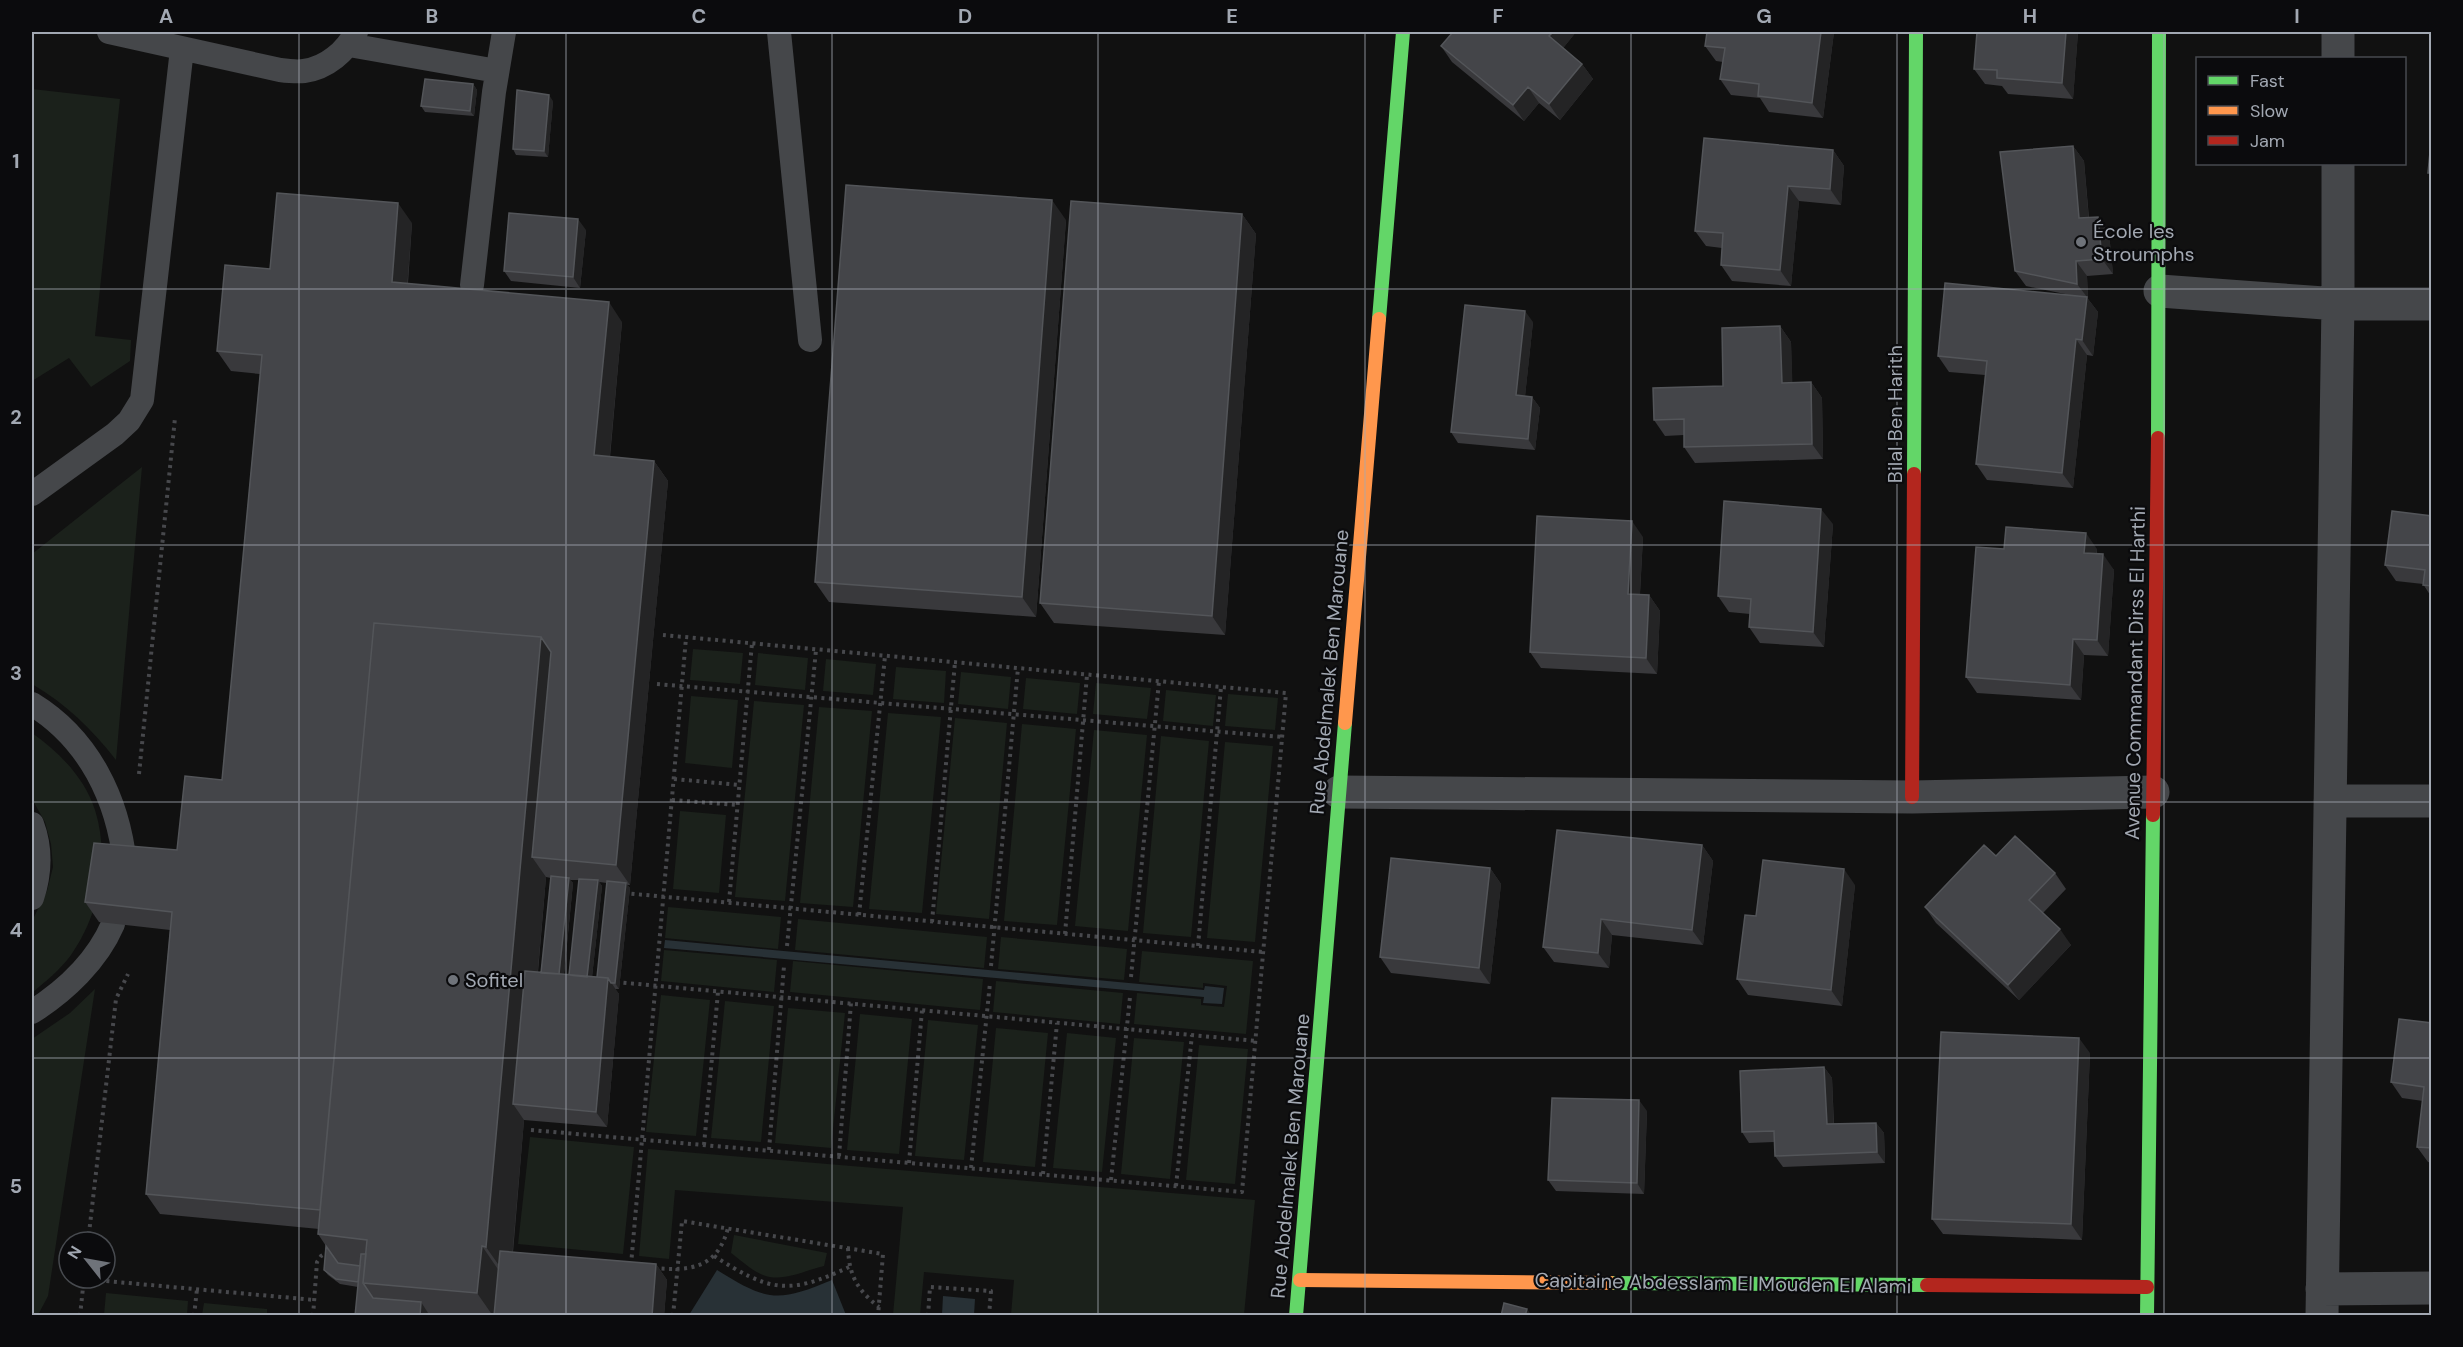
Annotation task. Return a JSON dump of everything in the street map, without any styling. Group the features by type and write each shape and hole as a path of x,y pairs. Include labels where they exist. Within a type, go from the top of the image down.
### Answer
{"street":[{"name":"Rue Abdelmalek Ben Marouane","path":"1296,1316 1403,32"},
{"name":"Bilal Ben Harith","path":"1912,797 1916,32"},
{"name":"Avenue Commandant Dirss El Harthi","path":"2147,1316 2160,291 2159,32"},
{"path":"2338,32 2338,57"},
{"path":"2338,165 2338,304 2322,1302 2432,1287"},
{"path":"2160,291 2338,304 2432,304"},
{"path":"1338,792 1912,797 2153,792"},
{"path":"2330,801 2432,801"},
{"name":"Capitaine Abdesslam El Mouden El Alami","path":"1300,1280 2147,1287"}],"lane":[{"path":"109,32 280,70 305,71 330,61 352,38 497,71"},
{"path":"472,285 497,71 504,32"},
{"path":"779,32 810,340"},
{"path":"32,494 116,434 129,421 142,400 182,49"},
{"path":"32,704 68,732 88,756 105,784 117,814 125,864"},
{"path":"32,824 39,856 38,877 32,898"},
{"path":"32,1012 63,988 94,957 107,939 113,924"}],"path":[{"path":"139,780 175,415"},
{"path":"531,1130 1242,1192 1286,693 663,635"},
{"path":"631,1266 686,638"},
{"path":"729,903 752,643"},
{"path":"787,946 816,650"},
{"path":"859,915 885,656"},
{"path":"932,922 955,662"},
{"path":"990,966 1018,669"},
{"path":"1065,934 1088,675"},
{"path":"1131,977 1159,681"},
{"path":"657,684 1282,737"},
{"path":"1198,946 1221,687"},
{"path":"674,779 740,785"},
{"path":"672,800 738,805"},
{"path":"614,892 1263,952"},
{"path":"89,1230 117,999 131,966"},
{"path":"769,1150 784,966"},
{"path":"607,981 1256,1041"},
{"path":"971,1168 990,983"},
{"path":"704,1145 718,992"},
{"path":"1112,1180 1130,997"},
{"path":"839,1156 851,1003"},
{"path":"909,1163 922,1010"},
{"path":"1043,1174 1057,1023"},
{"path":"1176,1186 1192,1035"},
{"path":"673,1316 682,1221 883,1254 878,1316"},
{"path":"620,1264 678,1270 691,1269 714,1256 725,1239 728,1228"},
{"path":"848,1248 849,1267 855,1283 865,1296 879,1307"},
{"path":"314,1316 317,1262 321,1256 333,1251"},
{"path":"714,1256 753,1280 786,1287 803,1285 849,1267"},
{"path":"117,1282 315,1300"},
{"path":"928,1316 930,1287 991,1291 989,1316"},
{"path":"194,1316 197,1289"},
{"path":"80,1316 83,1290"}],"shaded area":[{"path":"32,89 120,99 95,336 131,340 130,361 91,387 69,358 32,381"},
{"path":"142,467 116,760 77,718 32,684 32,554"},
{"path":"693,649 743,653 740,684 690,680"},
{"path":"758,653 808,658 805,690 755,685"},
{"path":"826,659 876,664 873,695 823,691"},
{"path":"896,667 946,671 944,703 893,699"},
{"path":"961,672 1011,677 1008,709 958,704"},
{"path":"1026,678 1080,683 1077,714 1023,709"},
{"path":"1096,683 1151,688 1147,719 1093,714"},
{"path":"1166,690 1216,695 1213,726 1163,721"},
{"path":"1228,694 1278,698 1275,730 1225,726"},
{"path":"691,696 738,700 732,768 685,763"},
{"path":"754,701 804,705 785,901 735,897"},
{"path":"819,707 872,711 853,907 800,903"},
{"path":"888,713 941,717 922,913 869,909"},
{"path":"955,718 1007,723 989,919 936,914"},
{"path":"1022,724 1076,729 1057,925 1004,921"},
{"path":"1094,730 1147,735 1128,931 1075,926"},
{"path":"32,733 70,766 85,787 95,810 99,828 102,866 95,904 81,939 62,966 32,993 32,921 47,891 53,867 51,844 45,822 32,799"},
{"path":"1161,736 1209,741 1191,937 1143,933"},
{"path":"1225,742 1273,746 1255,942 1207,938"},
{"path":"680,811 726,815 719,893 673,889"},
{"path":"668,907 781,917 778,949 665,938"},
{"path":"798,919 987,937 984,968 795,950"},
{"path":"1001,937 1127,949 1124,980 998,969"},
{"path":"665,940 1204,990 1205,986 1224,988 1222,1004 1203,1003 1204,997 664,948"},
{"path":"664,950 777,960 774,992 661,981"},
{"path":"1142,951 1253,961 1246,1034 1134,1024 1137,993 1201,999 1201,1005 1224,1007 1227,986 1203,983 1203,988 1139,982"},
{"path":"793,961 983,979 980,1010 790,992"},
{"path":"996,981 1123,993 1120,1024 993,1012"},
{"path":"95,989 48,1296 38,1315 32,1315 32,1039 70,1013"},
{"path":"661,995 710,1000 696,1136 646,1132"},
{"path":"725,1001 774,1006 761,1142 711,1138"},
{"path":"788,1008 845,1013 831,1148 775,1143"},
{"path":"860,1014 912,1019 899,1154 847,1150"},
{"path":"928,1020 978,1025 964,1160 915,1156"},
{"path":"996,1028 1048,1033 1035,1167 983,1162"},
{"path":"1067,1033 1116,1038 1102,1172 1053,1168"},
{"path":"1134,1038 1184,1042 1170,1179 1121,1174"},
{"path":"1199,1045 1248,1049 1235,1184 1186,1180"},
{"path":"530,1137 634,1147 623,1254 518,1244"},
{"path":"648,1149 1255,1200 1244,1315 1011,1315 1014,1280 924,1272 920,1315 893,1315 903,1207 675,1190 669,1259 639,1256"},
{"path":"734,1235 827,1253 824,1266 786,1277 763,1275 731,1253"},
{"path":"717,1270 748,1288 773,1295 798,1292 832,1280 846,1315 689,1315"},
{"path":"106,1293 188,1301 187,1315 104,1315"},
{"path":"943,1296 975,1299 974,1315 942,1315"},
{"path":"204,1303 267,1309 267,1315 202,1315"}],"building":[{"path":"1453,32 1553,32 1549,36 1582,64 1549,104 1528,87 1513,105 1441,46"},
{"path":"1707,32 1821,32 1812,103 1758,96 1759,84 1720,79 1725,48 1705,46"},
{"path":"1977,32 2066,32 2062,83 1997,78 1997,70 1974,69"},
{"path":"425,79 473,84 470,111 421,106"},
{"path":"517,90 549,95 544,151 513,149"},
{"path":"2432,131 2432,173 2428,173"},
{"path":"1704,138 1833,150 1830,189 1788,186 1780,270 1721,265 1723,233 1695,231"},
{"path":"2073,146 2079,218 2098,217 2102,259 2076,261 2077,284 2015,271 2000,152"},
{"path":"846,185 1052,200 1022,597 815,582"},
{"path":"277,193 398,203 392,282 609,302 594,455 654,461 616,865 532,857 551,652 541,637 374,623 320,1210 146,1194 172,912 85,902 94,843 177,850 185,776 222,780 262,355 217,351 225,265 270,269"},
{"path":"1071,201 1242,214 1212,616 1040,603"},
{"path":"509,213 578,219 573,277 504,271"},
{"path":"1945,283 2087,297 2082,340 2076,339 2062,473 1976,464 1987,361 1938,356"},
{"path":"1465,305 1525,311 1516,395 1532,397 1528,439 1451,432"},
{"path":"1780,326 1782,383 1811,382 1812,444 1684,447 1684,419 1654,420 1653,388 1723,386 1722,328"},
{"path":"1724,501 1821,509 1813,632 1749,627 1751,599 1718,596"},
{"path":"2392,511 2432,516 2432,586 2423,585 2425,570 2385,565"},
{"path":"1537,516 1632,521 1628,594 1649,595 1646,658 1530,652"},
{"path":"2006,527 2086,533 2084,553 2103,554 2097,640 2073,639 2070,685 1966,677 1976,547 2004,549"},
{"name":"Sofitel","path":"374,623 541,637 486,1247 482,1246 477,1293 363,1283 367,1240 318,1234"},
{"path":"1557,830 1702,845 1692,930 1601,919 1598,953 1543,947"},
{"path":"2015,836 2055,873 2029,900 2060,929 2008,985 1925,907 1984,845 1996,856"},
{"path":"1391,858 1490,868 1479,968 1380,957"},
{"path":"1763,860 1844,869 1831,990 1737,979 1745,915 1756,916"},
{"path":"551,876 569,878 559,974 541,973"},
{"path":"579,879 598,880 587,977 569,975"},
{"path":"607,881 626,883 615,983 611,983 608,978 597,977"},
{"path":"525,971 608,978 596,1112 513,1104"},
{"path":"2399,1019 2432,1023 2432,1148 2417,1147 2424,1087 2391,1082"},
{"path":"1941,1032 2079,1038 2071,1224 1932,1219"},
{"path":"1824,1067 1827,1124 1876,1123 1877,1152 1775,1156 1774,1131 1742,1132 1740,1071"},
{"path":"1552,1098 1639,1100 1637,1183 1548,1180"},
{"path":"326,1246 338,1263 360,1266 358,1282 336,1279 324,1270"},
{"path":"500,1251 656,1264 652,1316 494,1316"},
{"path":"361,1254 366,1254 363,1283 373,1298 421,1302 420,1316 355,1316"},
{"path":"1504,1303 1527,1309 1525,1316 1501,1316"}],"traffic: fast":[{"path":"1379,319 1403,32"},
{"path":"1914,474 1916,32"},
{"path":"2158,438 2159,32"},
{"path":"1296,1316 1345,723"},
{"path":"2147,1316 2153,815"},
{"path":"1611,1283 1927,1285"}],"traffic: slow":[{"path":"1345,723 1379,319"},
{"path":"1300,1280 1611,1283"}],"traffic: jam":[{"path":"2153,815 2158,438"},
{"path":"1912,797 1914,474"},
{"path":"1927,1285 2147,1287"}],"place":[{"name":"École les Stroumphs","path":"2081,242"},
{"name":"Sofitel","path":"453,980"}]}
